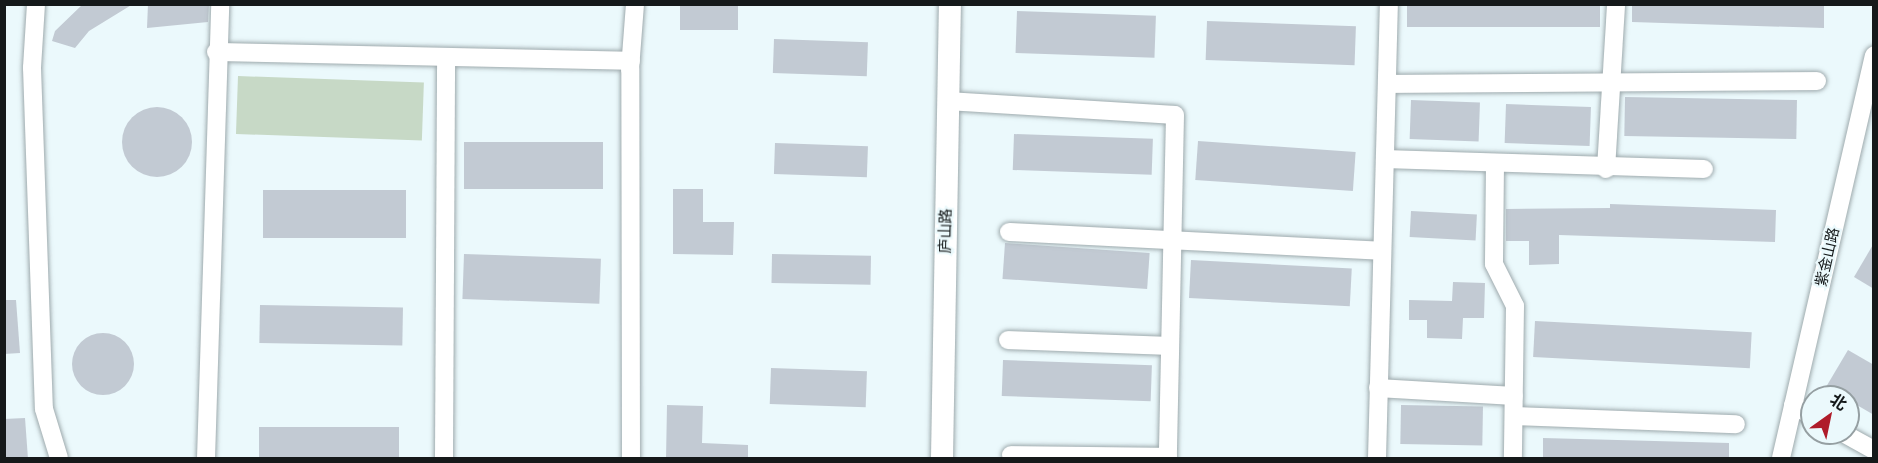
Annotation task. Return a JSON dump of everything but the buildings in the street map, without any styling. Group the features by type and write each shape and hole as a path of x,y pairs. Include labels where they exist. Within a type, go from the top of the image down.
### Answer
{"street":[{"path":"36,4 32,68 44,409 59,459"},
{"path":"206,459 216,52 220,4"},
{"path":"631,459 631,62 635,4"},
{"name":"庐山路","path":"942,459 950,4"},
{"path":"1377,459 1389,4"},
{"path":"1606,169 1616,4"},
{"path":"216,52 631,62"},
{"name":"紫金山路","path":"1781,459 1874,56"},
{"path":"444,459 446,57"},
{"path":"1387,84 1611,85 1817,81"},
{"path":"948,101 1174,116 1168,458 1011,455"},
{"path":"1385,159 1606,169 1704,169"},
{"path":"1495,164 1494,264 1515,306 1513,459"},
{"path":"1009,232 1382,251"},
{"path":"1008,340 1169,346"},
{"path":"1378,388 1514,396"},
{"path":"1793,405 1800,409"},
{"path":"1514,416 1736,424"},
{"path":"1860,442 1874,450"}],"green space":[{"path":"238,76 424,82 422,140 236,134"}]}
